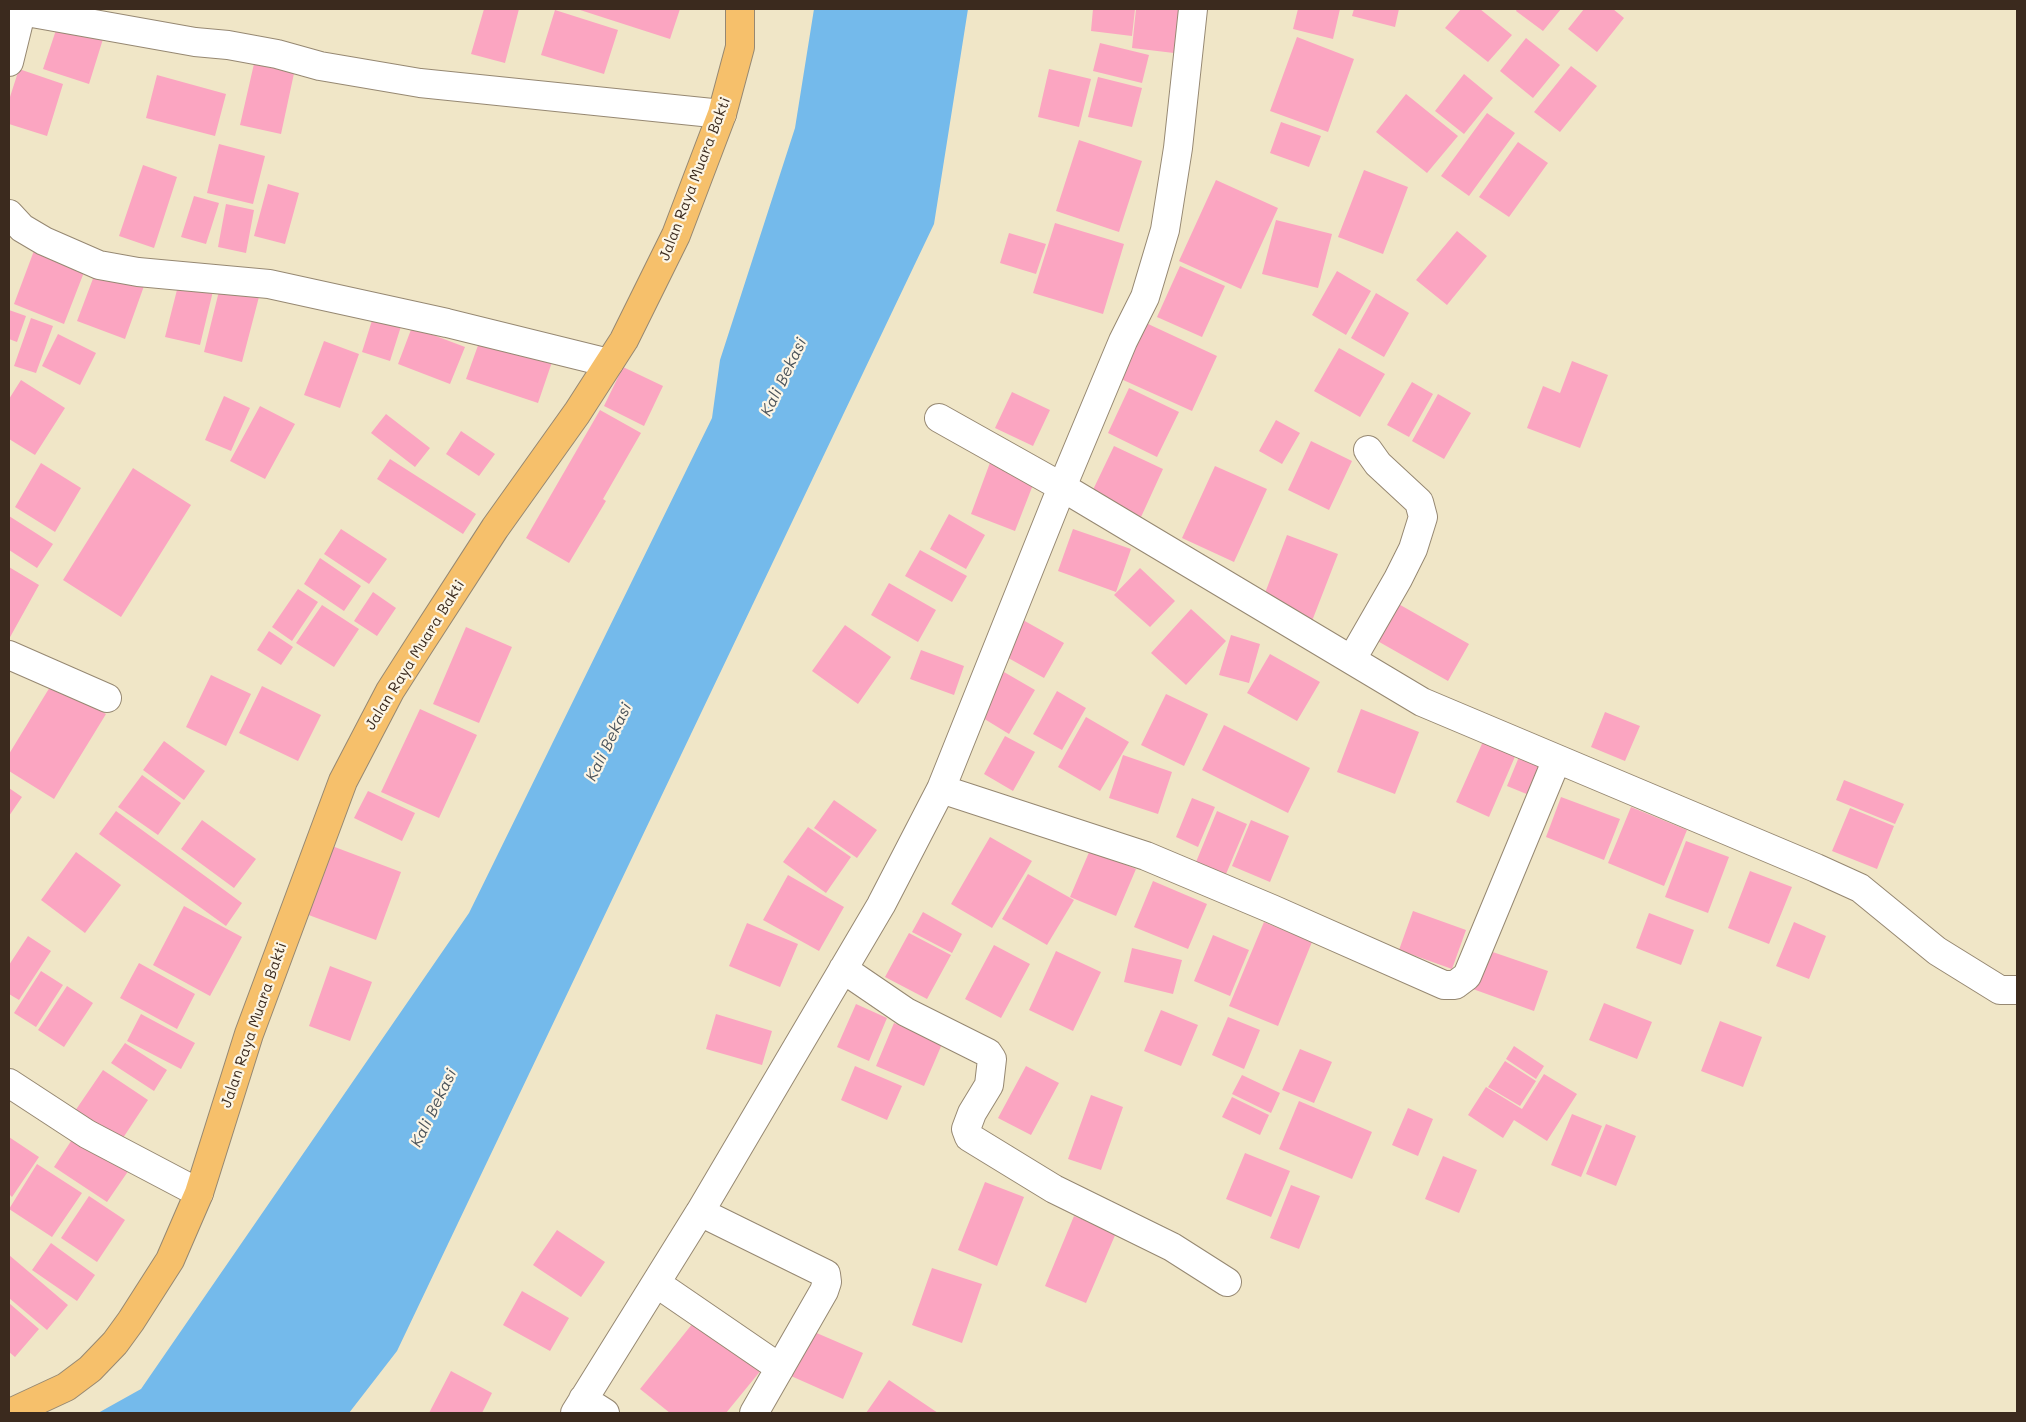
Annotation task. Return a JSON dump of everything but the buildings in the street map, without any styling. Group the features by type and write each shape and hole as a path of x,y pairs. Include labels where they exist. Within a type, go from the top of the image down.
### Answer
{"main road":[{"name":"Jalan Raya Muara Bakti","path":"10,1413 66,1388 90,1369 114,1343 143,1304 170,1260 199,1193 249,1034 332,808 366,735 390,691 495,528 577,413 624,340 676,235 722,114 740,47 740,9"}],"street":[{"path":"588,1409 656,1283 882,905 941,789 1062,487 1123,341 1145,297 1165,230 1178,148 1192,9"},
{"path":"9,62 22,10 106,28 257,50 320,66 420,83 722,114"},
{"path":"9,214 22,228 44,241 99,265 138,272 269,284 447,323 609,363"},
{"path":"939,418 1062,487 1422,702 1808,864 1860,888 1938,951 2000,990 2017,990"},
{"path":"1352,659 1398,579 1413,549 1423,517 1419,502 1378,464 1368,450"},
{"path":"9,655 107,698"},
{"path":"941,789 1146,856 1444,985 1455,985 1467,976 1557,759"},
{"path":"843,969 906,1012 988,1053 992,1059 989,1085 972,1113 966,1129 969,1137 1054,1188 1172,1247 1227,1282"},
{"path":"9,1083 87,1134 199,1193"},
{"path":"700,1212 826,1274 827,1282 824,1291 754,1413"},
{"path":"656,1283 780,1368"}],"water":[{"name":"Kali Bekasi","path":"814,9 968,9 934,224 397,1351 349,1413 98,1413 141,1389 469,913 712,418 720,360 795,128"}]}
